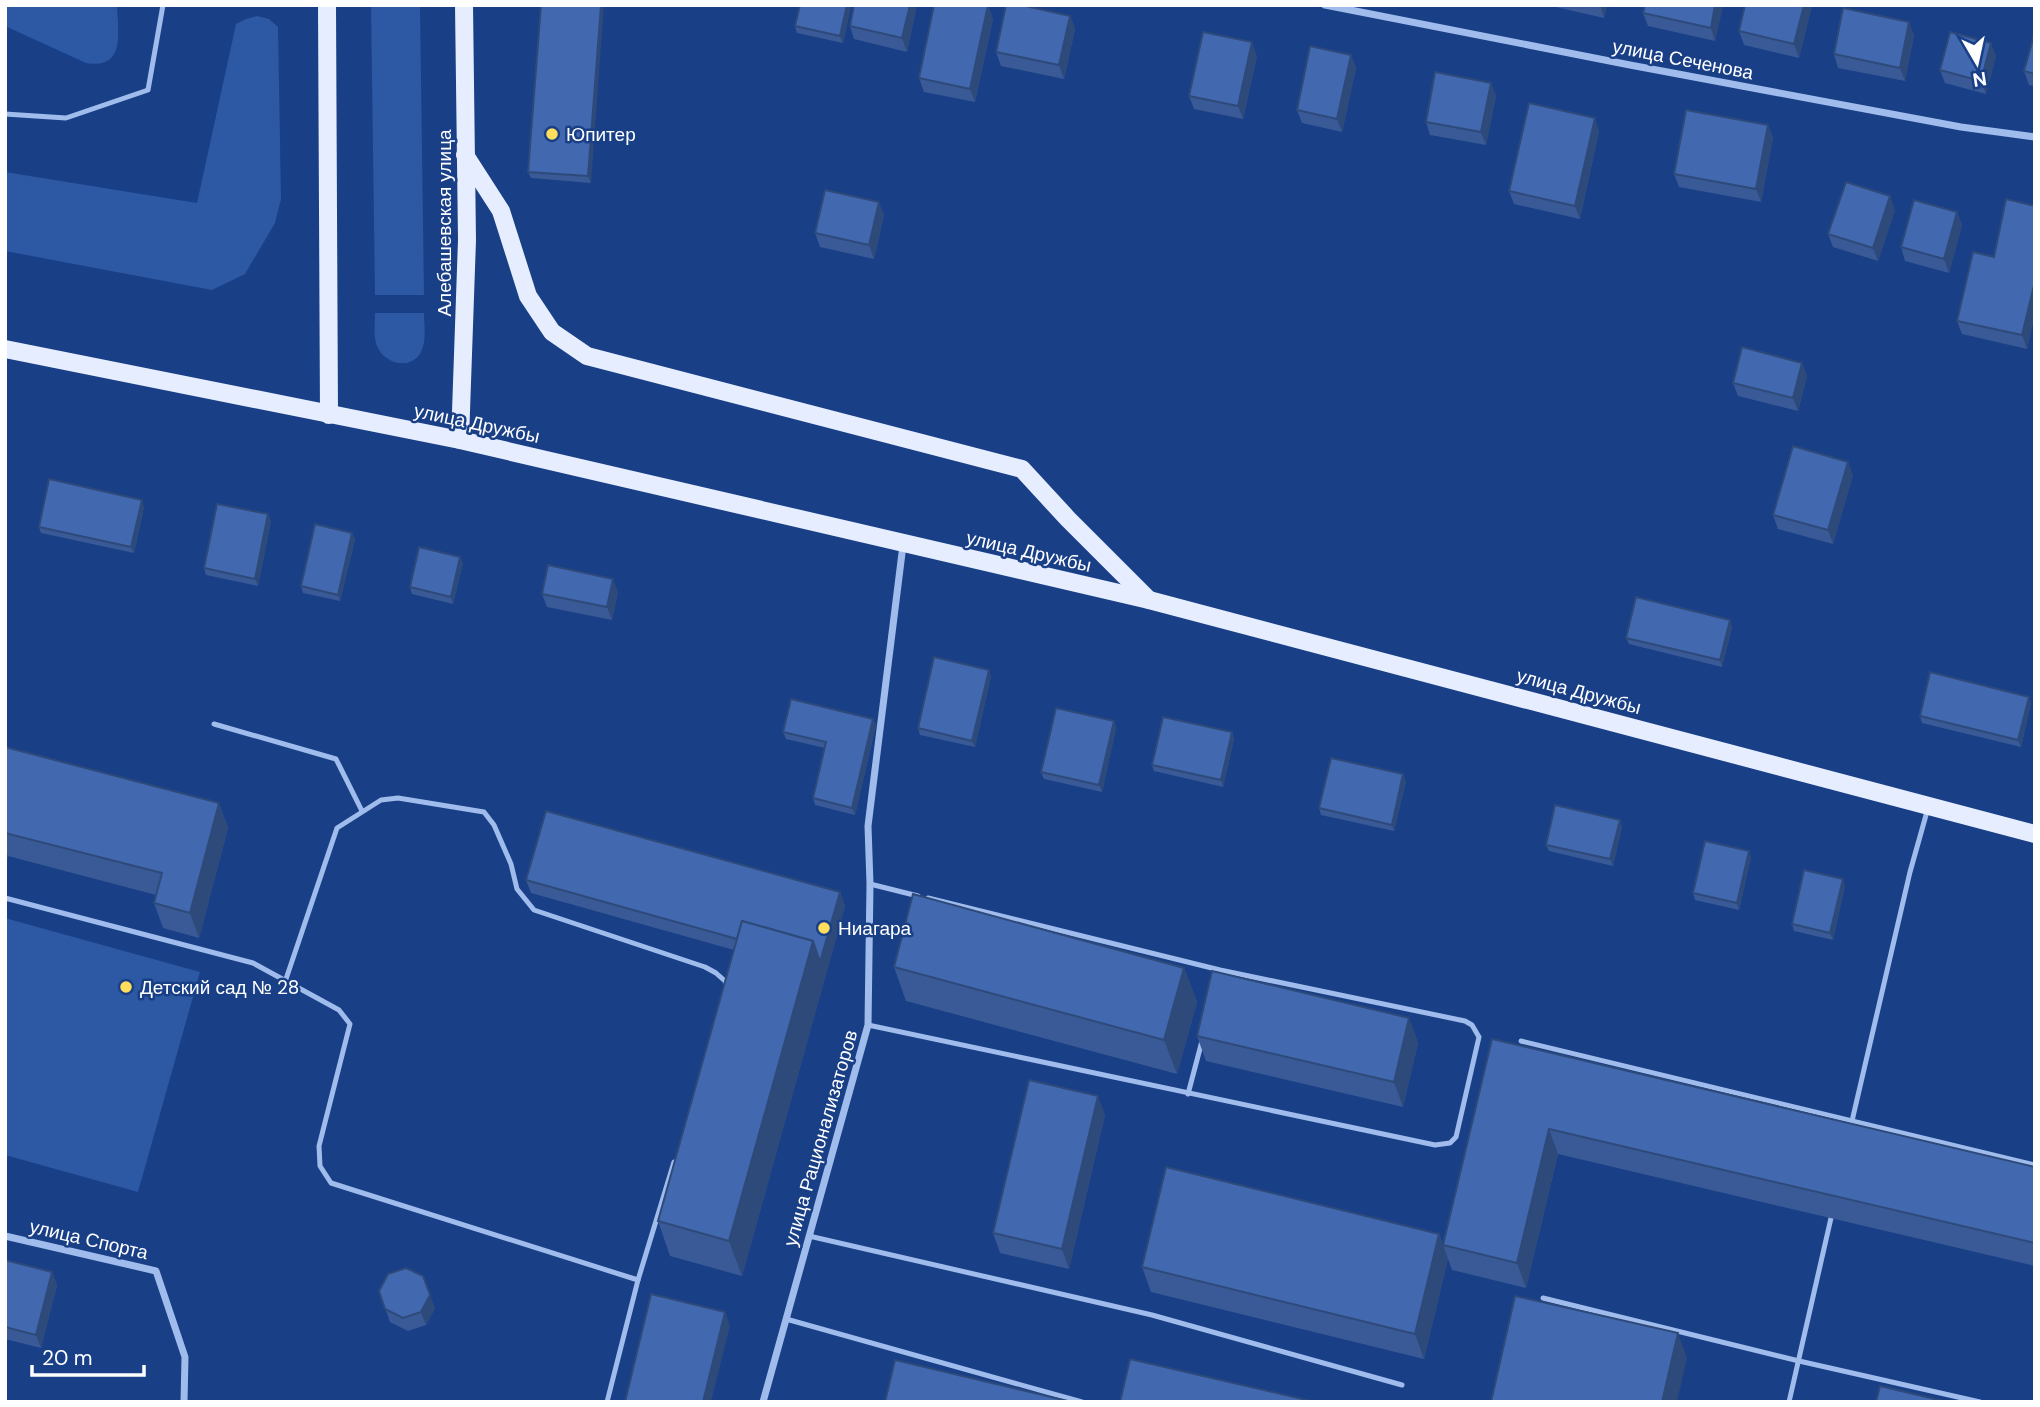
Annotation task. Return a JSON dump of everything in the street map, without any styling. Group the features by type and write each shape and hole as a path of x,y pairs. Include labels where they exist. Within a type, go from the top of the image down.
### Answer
{"main road":[{"path":"327,5 329,415"},
{"name":"Алебашевская улица","path":"460,440 466,279 464,5"},
{"path":"465,155 501,211 528,296 552,332 587,356 1022,469 1149,600"},
{"name":"улица Дружбы","path":"5,349 460,440 1149,600 2035,834"}],"street":[{"name":"улица Сеченова","path":"1325,5 1961,127 2035,137"},
{"name":"улица Рационализаторов","path":"763,1402 868,1025 868,826 903,544"},
{"name":"улица Спорта","path":"5,1236 156,1271 185,1357 184,1402"}],"lane":[{"path":"5,114 66,118 148,90 163,5"},
{"path":"214,724 336,760 362,811"},
{"path":"285,982 337,828 381,800 398,798 484,812 495,825 511,864 517,889 534,910 705,967 726,982 727,993"},
{"path":"1850,1133 1910,872 1929,805"},
{"path":"868,1025 1435,1145 1450,1143 1456,1137 1479,1037 1472,1025 1465,1021 1220,970 870,884"},
{"path":"5,898 253,963 339,1010 350,1024 319,1146 320,1166 331,1183 638,1280"},
{"path":"1216,982 1220,970"},
{"path":"1188,1094 1204,1032"},
{"path":"1521,1041 2035,1165"},
{"path":"607,1402 638,1280 678,1150"},
{"path":"1789,1402 1831,1218"},
{"path":"809,1236 1152,1315 1402,1385"},
{"path":"1543,1298 1980,1402"},
{"path":"786,1319 1082,1402"}],"shaded area":[{"path":"5,5 117,5 118,37 114,55 99,64 86,63 5,26"},
{"path":"371,5 420,5 424,295 375,295"},
{"path":"257,16 269,19 278,27 281,199 275,223 245,274 212,290 5,251 5,172 197,203 236,24"},
{"path":"375,313 424,313 424,343 417,358 411,362 398,363 380,352 375,338"},
{"path":"5,918 200,972 138,1192 5,1155"}],"building":[{"path":"541,5 601,5 588,176 528,172"},
{"path":"800,5 847,5 840,36 795,26"},
{"path":"854,5 910,5 902,38 850,26"},
{"path":"934,5 988,5 970,89 919,78"},
{"path":"1006,5 1021,5 1070,16 1059,65 996,52"},
{"path":"1645,5 1715,5 1711,28 1643,13"},
{"path":"1745,5 1804,5 1794,44 1739,31"},
{"path":"1843,8 1909,22 1900,68 1834,54"},
{"path":"1203,32 1252,42 1238,106 1189,96"},
{"path":"1950,32 1991,43 1981,81 1940,70"},
{"path":"2035,32 2035,74 2024,71"},
{"path":"1310,46 1351,55 1337,119 1297,110"},
{"path":"1435,72 1491,83 1481,132 1426,122"},
{"path":"1529,103 1595,118 1575,206 1509,191"},
{"path":"1686,110 1768,125 1756,189 1674,174"},
{"path":"1846,182 1890,196 1873,248 1828,234"},
{"path":"825,190 879,202 869,245 815,233"},
{"path":"2006,199 2035,206 2035,281 2022,335 1957,321 1973,252 1994,257"},
{"path":"1914,200 1957,212 1944,259 1901,247"},
{"path":"1742,347 1802,363 1793,398 1733,383"},
{"path":"1793,446 1848,462 1828,530 1773,515"},
{"path":"49,479 142,500 131,547 39,527"},
{"path":"217,504 268,514 255,579 204,568"},
{"path":"315,524 352,533 338,595 301,586"},
{"path":"419,547 460,557 451,597 410,587"},
{"path":"548,565 613,579 607,607 542,594"},
{"path":"1636,597 1730,620 1720,660 1626,638"},
{"path":"934,657 989,670 972,741 918,728"},
{"path":"1930,672 2029,697 2018,740 1920,716"},
{"path":"791,699 873,719 852,808 813,798 826,742 783,732"},
{"path":"1056,708 1114,721 1099,785 1041,772"},
{"path":"1163,717 1232,732 1221,780 1152,765"},
{"path":"5,747 219,803 190,913 154,903 162,873 5,833"},
{"path":"1331,758 1403,774 1392,825 1319,808"},
{"path":"1555,805 1620,820 1610,859 1546,845"},
{"path":"546,811 840,892 820,962 813,941 742,921 737,939 526,880"},
{"path":"1705,841 1749,851 1737,903 1693,893"},
{"path":"1804,870 1843,879 1830,933 1792,924"},
{"path":"913,894 1184,968 1164,1040 894,967"},
{"path":"742,921 813,941 729,1241 658,1221"},
{"path":"1212,971 1409,1018 1394,1082 1197,1036"},
{"path":"1492,1039 2035,1167 2035,1243 1549,1129 1517,1263 1443,1245"},
{"path":"1029,1080 1098,1096 1062,1249 993,1233"},
{"path":"1166,1167 1439,1234 1415,1334 1142,1267"},
{"path":"5,1260 52,1272 36,1335 5,1327"},
{"path":"406,1268 423,1276 430,1295 421,1312 403,1318 385,1309 379,1291 388,1274"},
{"path":"651,1294 725,1312 703,1402 625,1402"},
{"path":"1515,1296 1678,1333 1662,1402 1491,1402"},
{"path":"1130,1359 1315,1402 1120,1402"},
{"path":"895,1360 1072,1402 885,1402"},
{"path":"1880,1386 1947,1402 1876,1402"}],"place":[{"name":"Юпитер","path":"552,134"},
{"name":"Ниагара","path":"824,928"},
{"name":"Детский сад № 28","path":"126,987"}]}
